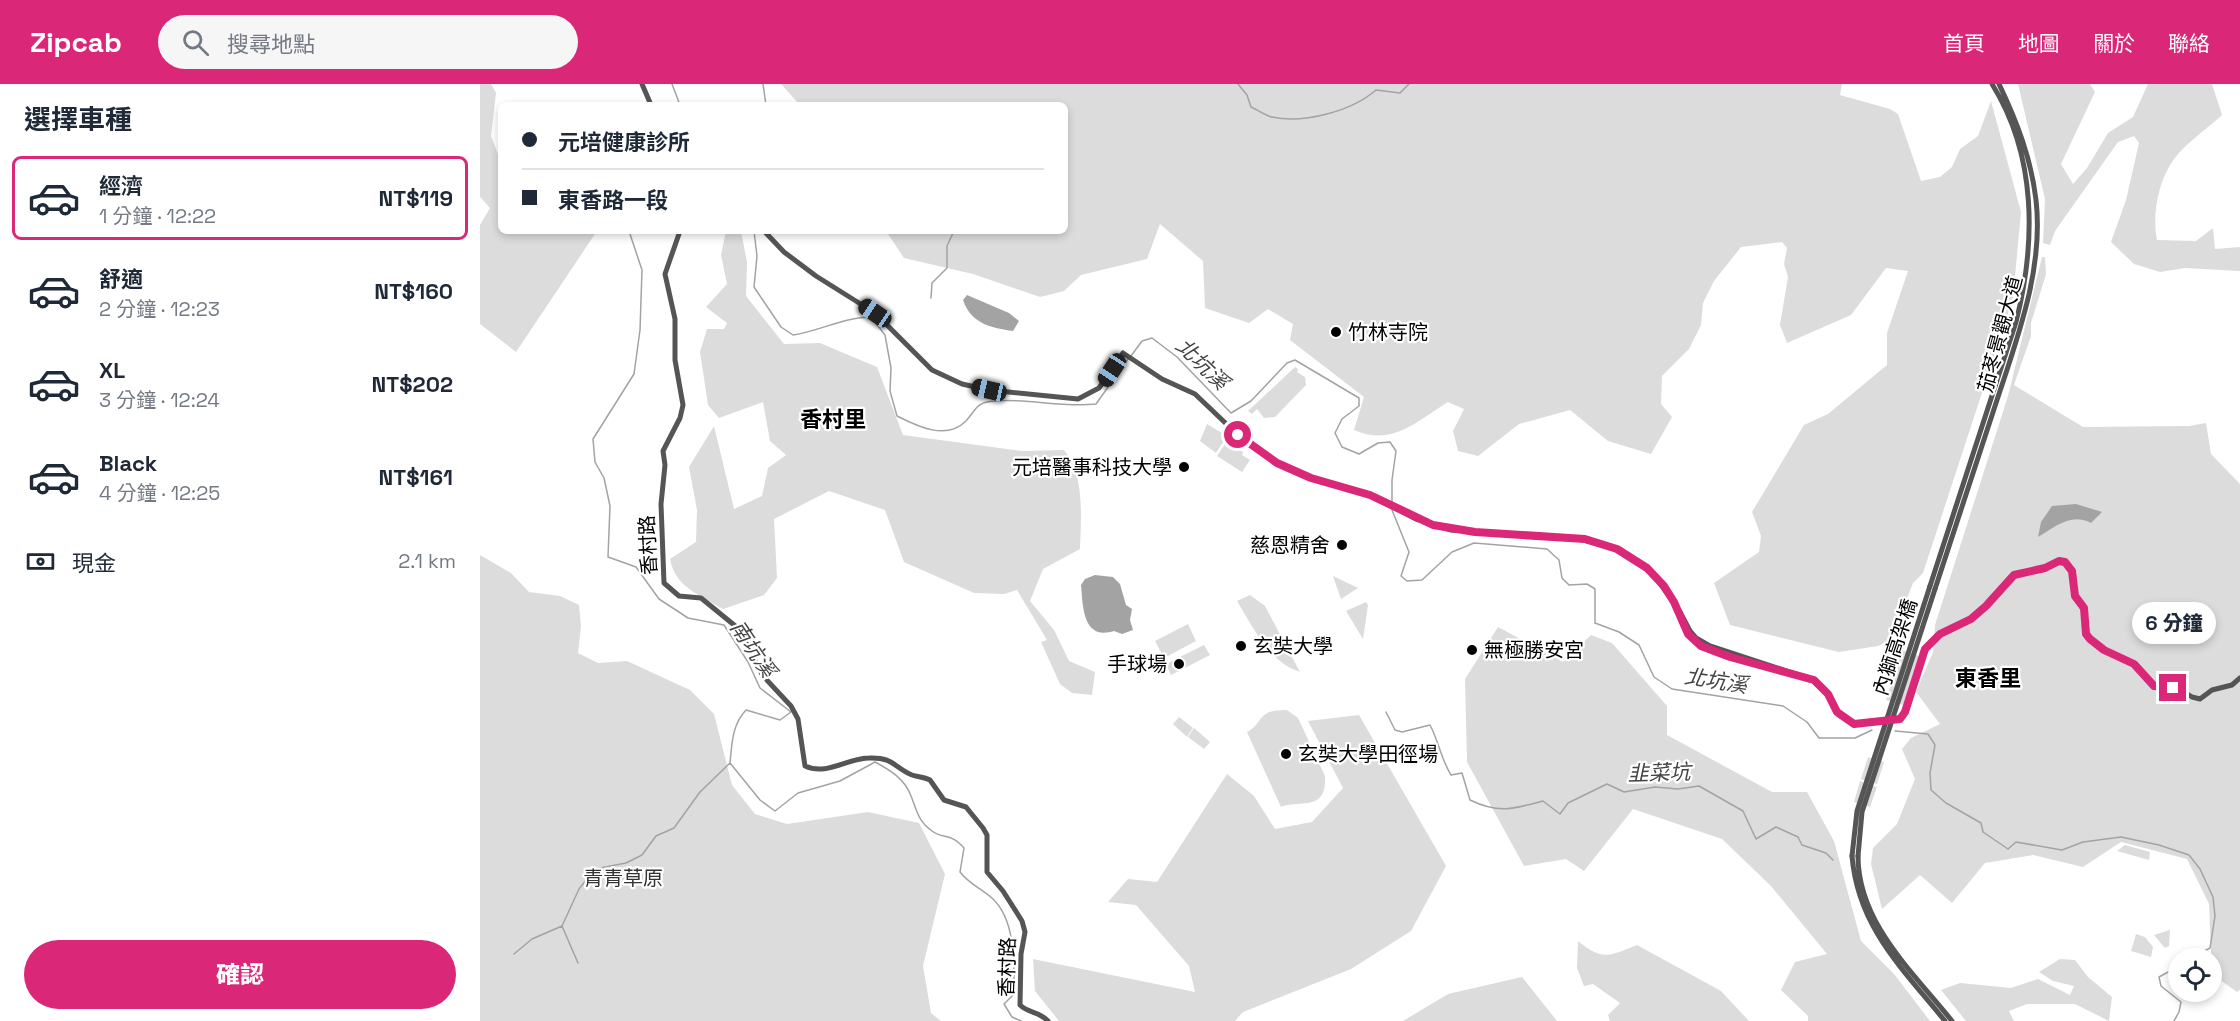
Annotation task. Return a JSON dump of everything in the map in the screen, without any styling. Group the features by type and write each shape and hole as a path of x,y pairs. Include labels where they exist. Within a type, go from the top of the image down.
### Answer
{"street":[{"path":"642,84 650,102"},
{"name":"茄苳景觀大道","path":"1932,587 2016,322 2030,250 2030,203 2024,164 2005,108 1992,84"},
{"name":"茄苳景觀大道","path":"1932,587 2022,323 2036,250 2037,201 2030,163 2020,130 1999,84"},
{"name":"香村路","path":"679,234 665,274 675,319 675,360 683,405 680,418 663,451 665,472 661,504 664,583 679,596 701,598 740,629 763,676 791,706 798,718 805,766 815,770 869,758 885,759 910,775 930,780 944,800 969,810 987,835 987,872 1010,900 1022,921 1025,932 1021,954 1020,1005 1026,1011 1044,1016 1048,1021"},
{"path":"767,234 784,252 816,276 875,313 932,369 962,384 989,390 1078,399 1099,388 1125,354 1162,379 1195,394 1238,435 1277,463 1311,478 1370,495 1416,519 1451,530 1585,539 1617,549 1634,559 1664,586 1690,632 1703,644 1814,680 1822,686 1837,712 1846,720 1865,724 1900,719 1905,712 1925,649 1931,641 1971,619 2014,575 2045,568 2059,561 2065,562 2072,571 2075,596 2084,608 2086,634 2104,650 2134,664 2154,686 2178,688 2199,699 2212,690 2232,685 2240,678"},
{"name":"內獅高架橋","path":"1855,856 1857,811 1932,587"},
{"path":"1855,856 1858,894 1877,937 1945,1021"},
{"path":"1855,856 1863,890 1876,923 1952,1021"}],"green space":[{"path":"480,84 491,84 496,93 491,136 498,154 498,234 595,234 516,352 480,324 480,225 490,208 480,197"},
{"path":"781,84 1842,84 1840,95 1890,109 1898,114 1921,181 1940,177 1952,167 1960,149 1978,136 1991,101 2021,212 2013,298 1923,573 1913,583 1891,640 1878,646 1839,652 1730,625 1714,583 1759,552 1761,536 1752,512 1804,425 1828,414 1887,365 1887,333 1908,271 1886,268 1851,315 1787,343 1780,325 1788,277 1784,264 1787,248 1782,242 1741,247 1714,281 1703,303 1701,325 1689,349 1662,376 1661,404 1672,417 1651,454 1608,441 1570,410 1519,424 1478,456 1458,451 1453,431 1464,409 1448,402 1415,424 1392,434 1368,434 1354,430 1364,397 1290,340 1293,324 1268,309 1249,323 1205,308 1203,261 1160,224 1147,259 1081,275 1064,291 1040,297 973,274 904,258 888,234 1068,234 1068,102 797,102"},
{"path":"2018,84 2090,84 2095,92 2061,164 2073,184 2087,168 2108,133 2133,117 2148,84 2212,84 2222,115 2184,147 2168,168 2160,188 2156,209 2157,240 2196,241 2213,228 2215,249 2240,247 2240,271 2185,268 2160,272 2134,264 2111,242 2126,200 2139,143 2134,136 2118,142 2055,231 2050,245 2043,243 2045,199"},
{"path":"725,234 742,234 747,262 746,296 784,344 820,343 877,367 903,435 1022,451 1064,450 1071,460 1079,484 1080,549 1043,569 1030,601 1054,630 1069,661 1095,672 1092,695 1072,693 1060,684 1041,642 1047,640 1017,590 1004,594 974,593 904,562 885,510 829,491 774,519 777,578 764,595 723,609 697,594 677,577 670,559 696,542 697,510 689,467 714,426 734,509 762,496 768,468 786,455 770,441 763,402 719,418 708,405 700,352 707,329 724,329 727,323 706,307 727,284 721,255"},
{"path":"2042,257 2045,257 2046,274 2031,323 2031,336 2014,385 2083,427 2189,426 2206,423 2211,454 2240,484 2240,990 2237,992 2222,981 2222,948 2211,948 2209,904 2187,859 2121,842 2083,867 2033,855 1985,863 1952,903 1920,875 1882,909 1871,864 1873,848 1897,824 1915,779 1902,749 1911,738 1940,724 1916,692 1933,652 1935,625 2008,396"},
{"path":"1295,367 1298,369 1297,372 1305,377 1306,385 1275,417 1264,418 1257,409 1252,414 1248,411"},
{"path":"1207,424 1227,436 1216,453 1200,441"},
{"path":"1227,441 1250,460 1242,472 1217,456"},
{"name":"青青草原","path":"480,555 511,573 529,592 560,596 579,605 581,626 578,653 598,663 627,661 690,690 714,714 732,785 755,814 787,824 868,812 919,823 945,874 923,966 931,1013 941,1021 480,1021"},
{"path":"1333,576 1358,588 1341,599"},
{"path":"1250,595 1265,606 1300,672 1279,660 1256,632 1237,601"},
{"path":"1366,602 1368,605 1363,639 1346,611"},
{"path":"1188,624 1196,641 1164,658 1155,641"},
{"path":"1498,627 1563,662 1591,635 1612,643 1667,706 1667,735 1772,792 1807,792 1834,841 1861,941 1894,974 1930,1021 1808,1021 1808,1016 1781,990 1795,962 1827,954 1771,886 1722,839 1633,809 1584,871 1566,859 1524,866 1467,762 1465,679"},
{"path":"1204,645 1210,655 1171,675 1166,664"},
{"path":"1902,650 1919,656 1903,705 1886,700"},
{"name":"玄奘大學田徑場","path":"1287,710 1298,718 1325,776 1322,795 1317,800 1281,807 1247,732 1270,712"},
{"path":"1359,715 1446,866 1411,931 1351,969 1243,1012 1235,1021 1059,1021 1035,991 1033,959 1195,992 1189,966 1136,905 1108,902 1128,879 1157,882 1227,774 1254,796 1275,829 1312,822 1343,788 1308,721"},
{"path":"1179,717 1193,728 1187,737 1173,724"},
{"path":"1194,728 1210,742 1204,749 1188,737"},
{"path":"1868,757 1884,762 1877,784 1861,779"},
{"path":"1860,781 1877,787 1870,807 1854,802"},
{"path":"2125,845 2150,852 2149,860 2117,851"},
{"path":"2170,930 2169,946 2165,948 2154,935"},
{"path":"2136,934 2145,937 2153,947 2151,957 2131,951"},
{"path":"1578,941 1594,952 1606,955 1637,945 1721,991 1749,1021 1610,1021 1608,1015 1620,1003 1593,984 1584,986 1577,968"},
{"path":"2060,959 2075,960 2088,977 2112,997 2109,1021 2075,1004 2027,1004 2009,1011 2014,1021 1966,1021 1941,990 1960,983 2011,988 2038,979 2070,995 2074,986 2053,981 2039,972"},
{"path":"1522,977 1557,1021 1403,1021 1448,994"}],"shaded area":[{"path":"967,295 1009,313 1019,321 1013,331 990,326 977,320 971,315 963,300"},
{"path":"2076,504 2102,512 2091,523 2077,519 2070,520 2038,537 2041,522 2052,506"},
{"path":"1095,575 1113,577 1120,584 1126,605 1132,609 1130,620 1133,630 1122,634 1114,631 1103,633 1090,626 1084,611 1081,585 1085,579"}],"waterway":[{"name":"南坑溪","path":"672,84 679,102"},
{"name":"北坑溪","path":"763,84 766,102"},
{"path":"1238,84 1247,95 1251,107 1270,116 1285,119 1327,114 1354,104 1376,90 1400,93 1409,84"},
{"name":"南坑溪","path":"630,234 642,270 640,330 634,374 593,439 595,462 604,478 610,506 608,557 636,567 659,599 688,618 724,625 748,662 760,688 791,712 780,720 746,710 735,728 730,763 760,800 775,811 798,793 840,781 875,762 901,780 911,796 918,815 927,827 936,834 955,840 964,848 960,872 1001,908 1010,931 1014,994 1004,1004 1012,1017 1021,1021"},
{"name":"北坑溪","path":"754,234 757,256 754,287 781,327 793,335 851,319 871,317 885,335 891,368 890,391 897,416 913,424 932,430 950,430 966,421 977,407 988,402 1007,400 1070,405 1096,404 1128,359"},
{"path":"931,298 932,283 947,268 947,246 953,234"},
{"name":"北坑溪","path":"1131,356 1142,341 1152,338 1177,357 1231,413 1251,401 1287,363 1295,360 1359,398 1359,406 1342,419 1335,433 1342,447 1359,454 1378,443 1390,442 1396,451 1392,480 1392,505"},
{"name":"北坑溪","path":"1392,510 1409,552 1401,576 1407,581 1422,580 1452,552 1474,543 1547,549 1559,560 1562,578 1569,585 1587,584 1595,589 1595,623 1619,632 1639,645 1654,677 1672,689 1783,706 1807,722 1819,738 1855,738 1872,730"},
{"name":"韭菜坑","path":"1386,712 1395,730 1402,732 1430,725 1451,775 1462,773 1470,800 1489,807 1506,809 1543,801 1560,814 1568,803 1607,784 1624,792 1655,787 1678,789 1699,786 1743,811 1756,839 1776,827 1798,837 1802,845 1826,853 1833,860"},
{"name":"北坑溪","path":"1895,731 1928,734 1935,745 1930,773 1931,790 1946,803 1981,823 1983,832 2008,849 2016,842 2062,850 2083,842 2121,837 2159,845 2189,855 2200,869 2213,897 2215,916 2210,948"},
{"path":"514,954 532,939 562,926 579,889 595,869 626,863 642,855 656,836 674,828 700,792 730,763"},
{"path":"562,926 578,963"},
{"name":"北坑溪","path":"2168,972 2159,977 2161,986 2168,992"},
{"name":"北坑溪","path":"2174,1021 2181,1002"}],"place":[{"name":"竹林寺院","path":"1336,332"},
{"name":"元培醫事科技大學","path":"1184,467"},
{"name":"慈恩精舍","path":"1342,545"},
{"name":"玄奘大學","path":"1241,646"},
{"name":"無極勝安宮","path":"1472,650"},
{"name":"手球場","path":"1179,664"},
{"name":"玄奘大學田徑場","path":"1286,754"}],"district":[{"name":"香村里","path":"833,419"},
{"name":"東香里","path":"1988,678"}],"route":[{"path":"1238,435 1277,463 1311,478 1370,495 1416,519 1433,525 1451,530 1585,539 1617,549 1647,568 1664,586 1674,602 1684,628 1694,641 1730,657 1814,680 1828,694 1837,712 1854,724 1900,719 1905,712 1925,649 1931,641 1971,619 2014,575 2019,572 2045,568 2059,561 2065,562 2072,571 2075,596 2084,608 2086,634 2090,639 2104,650 2134,664 2154,686 2173,688"}]}
